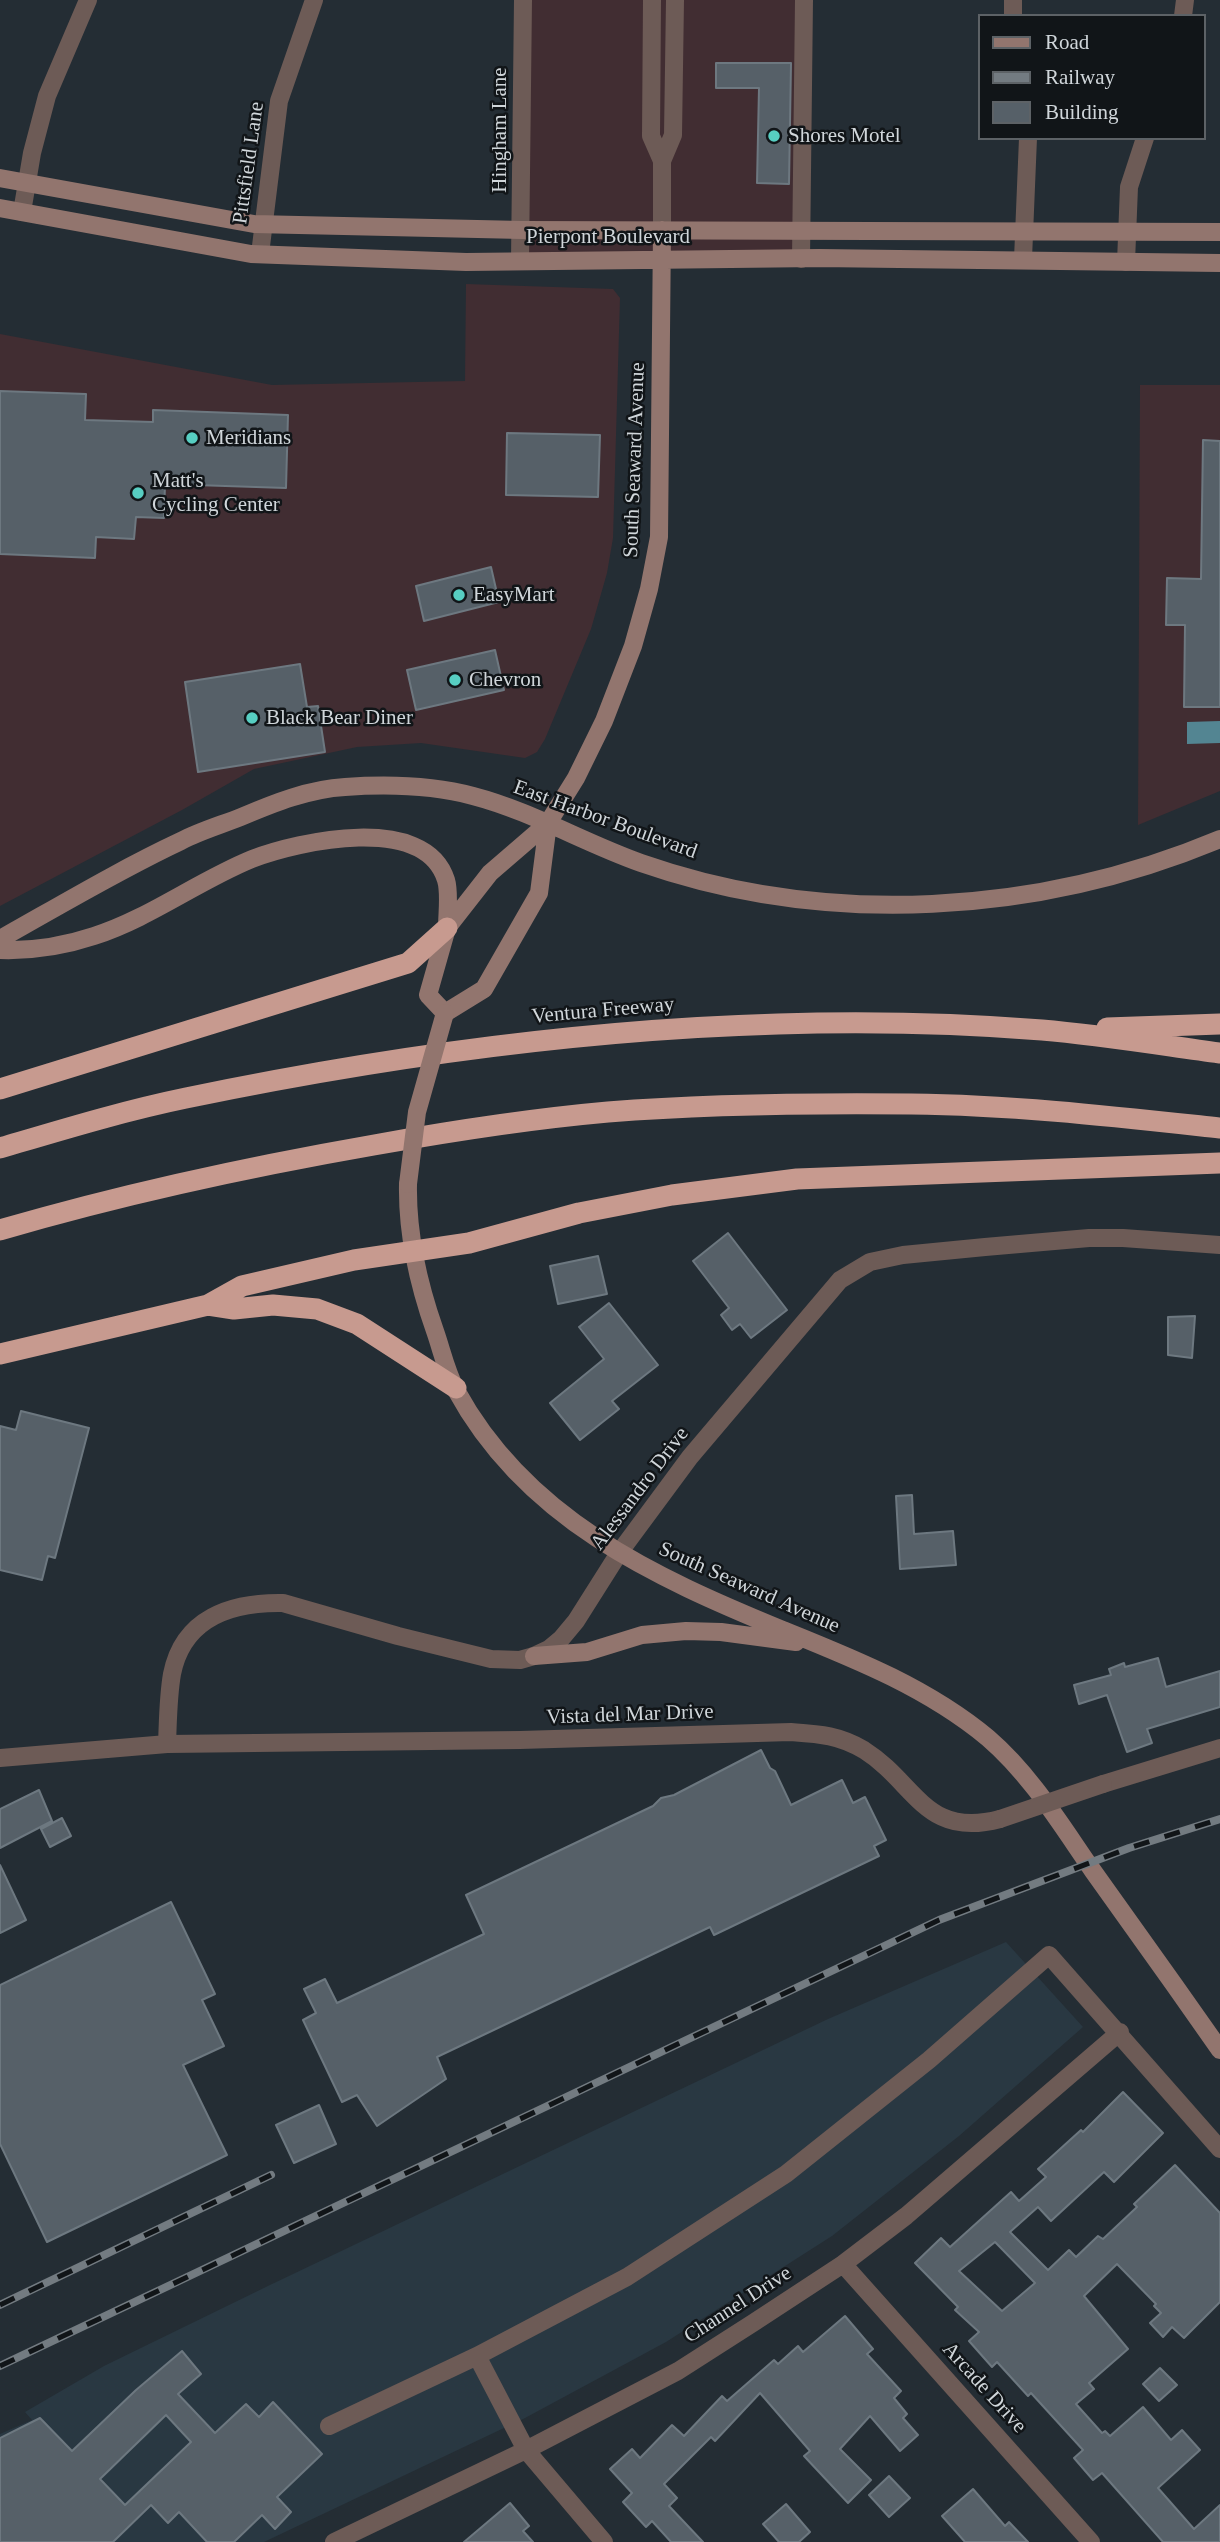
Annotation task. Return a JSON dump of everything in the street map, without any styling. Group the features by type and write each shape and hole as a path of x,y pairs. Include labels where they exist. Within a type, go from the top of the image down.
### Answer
{"highway":[{"path":"0,1088 408,963 447,928"},
{"name":"Ventura Freeway","path":"0,1147 183,1098 384,1060 472,1047 730,1025 875,1023 1042,1030 1220,1053"},
{"path":"1042,1030 1220,1024"},
{"path":"0,1230 180,1182 290,1159 470,1128 607,1112 753,1105 913,1104 1024,1109 1220,1128"},
{"path":"0,1354 208,1305 242,1286 354,1260 469,1243 579,1213 672,1195 797,1179 1220,1163"},
{"path":"208,1305 234,1309 273,1305 317,1309 357,1324 456,1388"}],"main road":[{"name":"Pierpont Boulevard","path":"0,178 263,225 522,230 1220,232"},
{"name":"Pierpont Boulevard","path":"0,208 260,254 466,262 1023,259 1220,263"},
{"name":"South Seaward Avenue","path":"445,1013 428,995 447,928 490,873 548,823 576,778 604,721 633,646 649,589 659,537 661,491 662,230"},
{"name":"East Harbor Boulevard","path":"0,939 182,840 269,805 308,793 342,787 410,785 475,796 548,823 605,849 689,877 788,897 843,903 896,904 1000,898 1048,891 1141,868 1220,839"},
{"name":"South Seaward Avenue","path":"548,823 539,892 484,989 445,1013 416,1112 407,1201 412,1252 424,1304 456,1388 500,1454 528,1485 564,1517 619,1553 712,1601 900,1680 935,1700 998,1749 1033,1784 1220,2050"},
{"path":"0,950 29,951 95,936 253,859 315,842 376,836 403,842 424,852 438,866 446,881 447,928"},
{"path":"534,1656 587,1652 642,1635 686,1631 721,1632 824,1646"}],"street":[{"path":"22,212 47,96 88,0"},
{"name":"Pittsfield Lane","path":"260,254 279,101 314,0"},
{"name":"Hingham Lane","path":"520,260 523,0"},
{"name":"South Seaward Avenue","path":"652,0 650,136 662,161"},
{"name":"South Seaward Avenue","path":"662,230 662,161 673,135 675,0"},
{"path":"801,259 804,0"},
{"path":"651,94 674,94"},
{"path":"1023,259 1028,140"},
{"path":"1126,262 1129,187 1144,140"},
{"name":"Alessandro Drive","path":"167,1744 170,1692 178,1656 187,1639 200,1626 213,1615 230,1608 283,1603 398,1636 506,1661 534,1656 549,1649 569,1630 619,1553 691,1457 840,1280 870,1262 903,1255 1088,1238 1220,1245"},
{"name":"Vista del Mar Drive","path":"0,1758 167,1744 589,1739 791,1732 829,1735 864,1751 940,1817 964,1825 1000,1819 1220,1748"},
{"path":"329,2426 477,2356 627,2277 786,2174 929,2060 1049,1955 1220,2149"},
{"name":"Channel Drive","path":"334,2542 526,2449 678,2371 843,2263 915,2208 1119,2032"},
{"name":"Arcade Drive","path":"843,2263 1091,2542"},
{"path":"477,2356 526,2449 604,2542"}],"shaded area":[{"path":"522,0 802,0 801,259 520,260"},
{"path":"466,284 613,289 620,298 613,538 607,573 591,629 537,752 525,758 421,743 357,747 254,769 0,906 0,334 272,385 465,381"},
{"path":"1140,385 1220,385 1220,791 1138,825"},
{"path":"1006,1942 1083,2027 959,2136 832,2236 666,2342 525,2418 264,2542 0,2542 0,2434 32,2420 25,2412 104,2366 270,2285 828,2019"}],"water":[{"path":"1220,721 1220,743 1187,744 1187,722"}],"building":[{"name":"Shores Motel","path":"716,63 791,63 789,184 757,183 759,88 716,88"},
{"path":"0,391 86,394 85,420 153,422 153,410 288,415 286,488 165,484 164,518 136,517 134,539 96,537 95,558 0,554"},
{"path":"507,433 600,435 598,497 506,495"},
{"path":"1203,440 1220,441 1220,707 1184,707 1185,625 1166,625 1167,578 1201,579"},
{"path":"491,567 499,602 424,621 416,586"},
{"path":"495,650 504,690 416,710 407,670"},
{"path":"300,664 307,707 318,706 325,752 198,772 185,682"},
{"path":"728,1233 787,1310 751,1338 740,1324 732,1330 721,1315 729,1308 693,1261"},
{"path":"598,1256 607,1294 558,1304 550,1266"},
{"path":"609,1303 658,1365 612,1401 619,1409 580,1440 550,1403 604,1359 579,1327"},
{"path":"1195,1316 1192,1358 1168,1355 1168,1317"},
{"path":"21,1411 89,1428 55,1558 48,1556 42,1580 0,1570 0,1426 16,1430"},
{"path":"912,1495 914,1534 953,1531 956,1565 900,1569 896,1496"},
{"path":"1158,1658 1166,1687 1220,1671 1220,1707 1147,1729 1152,1743 1127,1752 1107,1695 1079,1704 1074,1685 1111,1675 1109,1669 1124,1663 1125,1667"},
{"path":"761,1750 770,1768 775,1771 791,1805 842,1780 853,1803 865,1797 886,1840 874,1846 879,1856 714,1935 710,1927 437,2057 446,2079 377,2126 357,2095 342,2102 303,2020 316,2013 304,1989 325,1979 337,2003 484,1934 466,1895 653,1806 661,1798 674,1795"},
{"path":"39,1790 52,1821 0,1848 0,1809"},
{"path":"62,1818 71,1836 50,1847 41,1829"},
{"path":"0,1865 26,1920 0,1933"},
{"path":"171,1902 215,1994 202,2000 224,2046 183,2065 227,2155 47,2242 0,2144 0,1985"},
{"path":"1123,2092 1163,2133 1114,2182 1104,2172 1051,2221 1038,2207 1010,2232 1048,2270 1069,2250 1076,2257 1098,2236 1103,2239 1137,2207 1134,2204 1175,2165 1220,2213 1220,2302 1184,2338 1172,2327 1163,2337 1150,2323 1161,2313 1154,2306 1156,2304 1117,2264 1084,2296 1128,2349 1089,2383 1094,2389 1076,2404 1102,2433 1105,2431 1110,2436 1143,2407 1171,2440 1182,2430 1200,2450 1158,2488 1194,2529 1220,2505 1220,2542 1163,2542 1102,2473 1093,2480 1074,2458 1083,2450 1031,2393 1028,2396 997,2362 992,2367 969,2341 979,2332 955,2310 958,2307 915,2263 941,2238 950,2247 1011,2192 1019,2201 1046,2177 1038,2169 1081,2130 1083,2132","holes":["995,2242 1035,2283 1002,2311 959,2271"]},
{"path":"319,2105 336,2144 294,2163 276,2125"},
{"path":"845,2316 873,2349 867,2354 901,2391 894,2398 907,2414 903,2418 918,2435 900,2451 870,2416 840,2449 871,2480 848,2503 804,2456 810,2451 760,2393 715,2441 711,2437 664,2484 677,2498 669,2506 703,2542 671,2542 652,2521 646,2527 623,2502 632,2493 610,2469 632,2449 640,2458 672,2425 684,2436 722,2396 727,2401 774,2360 778,2364 798,2346 803,2352"},
{"path":"182,2351 201,2374 178,2394 215,2433 246,2404 259,2417 273,2402 322,2454 277,2497 291,2512 275,2529 262,2515 234,2542 207,2542 179,2512 168,2523 151,2505 113,2542 0,2542 0,2438 40,2418 72,2451","holes":["166,2415 191,2442 125,2505 100,2479"]},
{"path":"1160,2368 1177,2385 1159,2401 1143,2384"},
{"path":"889,2476 910,2498 889,2517 869,2495"},
{"path":"973,2489 1005,2526 1009,2522 1028,2542 965,2542 942,2516"},
{"path":"510,2503 529,2526 523,2531 533,2542 464,2542"},
{"path":"786,2504 810,2532 799,2542 779,2542 763,2524"}],"railway":[{"path":"0,2366 939,1920 1129,1848 1220,1819"},
{"path":"0,2305 271,2175"}],"place":[{"name":"Shores Motel","path":"774,136"},
{"name":"Meridians","path":"192,438"},
{"name":"Matt's Cycling Center","path":"138,493"},
{"name":"EasyMart","path":"459,595"},
{"name":"Chevron","path":"455,680"},
{"name":"Black Bear Diner","path":"252,718"}]}
